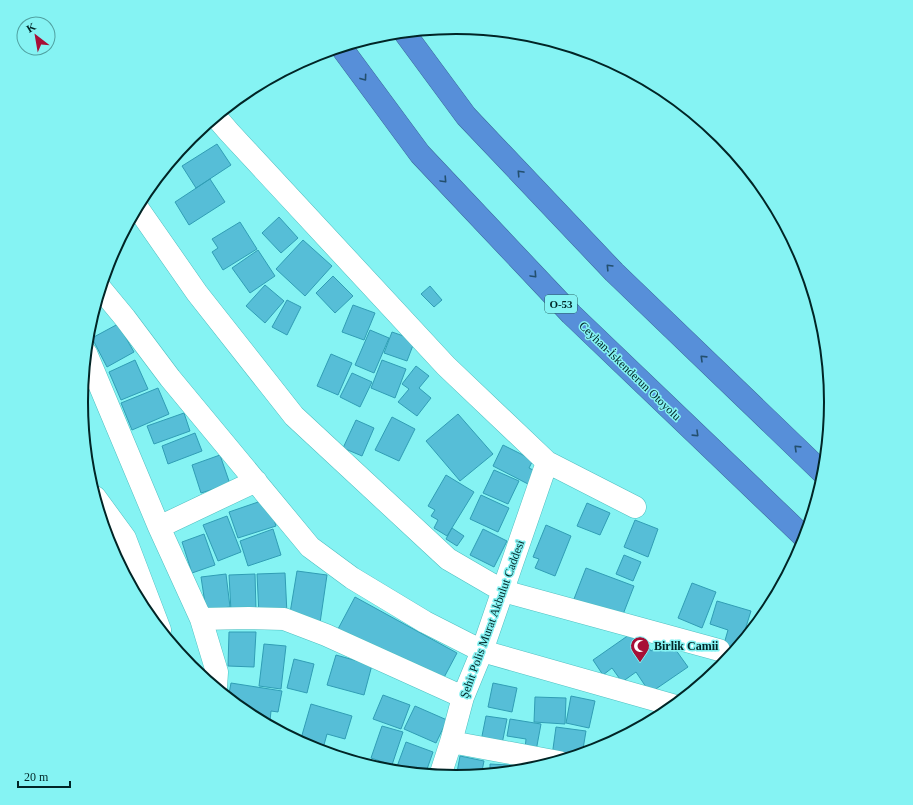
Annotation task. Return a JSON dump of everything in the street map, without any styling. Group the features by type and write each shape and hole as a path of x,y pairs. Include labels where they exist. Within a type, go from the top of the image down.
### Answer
{"highway":[{"path":"408,37 466,116 614,272 819,469"},
{"name":"Ceyhan-İskenderun Otoyolu","path":"345,52 420,154 490,229 571,314 801,534"}],"street":[{"path":"219,121 446,366 547,462 635,507"},
{"path":"141,212 197,293 294,416 448,559 503,590 719,650"},
{"path":"105,295 125,318 170,378 310,547 352,578 425,622 482,651 668,704"},
{"path":"90,364 159,527 201,619 217,672 216,682"},
{"name":"Şehit Polis Murat Akbulut Caddesi","path":"442,770 452,742 463,697 482,651 547,462"},
{"path":"159,527 256,481"},
{"path":"105,510 125,538 153,611"},
{"path":"201,619 284,619 326,635 463,697"},
{"path":"452,742 546,760"}],"building":[{"path":"217,144 231,165 196,188 182,166"},
{"path":"210,179 225,202 189,225 175,202"},
{"path":"279,217 298,238 281,253 262,233"},
{"path":"240,222 257,249 223,270 212,252 218,248 212,239"},
{"path":"303,240 332,266 305,296 276,269"},
{"path":"258,250 275,276 250,293 232,268"},
{"path":"333,276 353,296 335,313 316,293"},
{"path":"265,285 284,301 265,323 246,306"},
{"path":"430,286 442,300 434,307 421,294"},
{"path":"287,300 301,307 287,335 272,327"},
{"path":"353,305 375,313 364,340 342,332"},
{"path":"118,324 134,352 107,367 93,341 94,337"},
{"path":"370,330 389,338 374,373 355,365"},
{"path":"392,332 415,340 407,361 384,353"},
{"path":"331,354 352,363 338,395 317,386"},
{"path":"135,360 148,389 121,400 109,372"},
{"path":"382,360 406,369 395,398 371,388"},
{"path":"416,366 429,376 419,388 431,398 417,416 398,402 409,389 402,384"},
{"path":"352,373 372,382 360,407 340,397"},
{"path":"158,388 169,414 132,430 121,403"},
{"path":"184,413 190,431 154,444 147,426"},
{"path":"458,414 493,454 460,481 426,441"},
{"path":"392,417 415,429 399,461 375,450"},
{"path":"356,420 374,428 362,456 343,448"},
{"path":"195,433 202,451 168,464 162,446"},
{"path":"503,445 533,460 529,468 535,471 528,484 493,466"},
{"path":"220,455 230,484 201,493 192,465"},
{"path":"494,470 519,481 508,504 483,493"},
{"path":"446,475 474,492 447,536 434,528 438,520 431,516 435,510 428,506"},
{"path":"481,495 509,508 498,532 470,519"},
{"path":"267,499 276,526 238,538 229,512"},
{"path":"587,503 610,513 600,535 577,526"},
{"path":"227,516 241,552 218,561 203,525"},
{"path":"635,520 658,529 648,557 624,547"},
{"path":"546,525 571,536 555,576 535,568 539,559 533,557"},
{"path":"452,528 464,536 457,546 446,539"},
{"path":"273,529 281,555 248,566 240,541"},
{"path":"483,529 507,541 494,567 470,555"},
{"path":"204,534 215,565 192,573 182,542"},
{"path":"624,555 641,562 633,581 616,574"},
{"path":"586,568 634,586 622,617 574,599"},
{"path":"297,571 327,575 320,623 289,619"},
{"path":"285,573 287,614 259,615 257,574"},
{"path":"226,574 230,607 206,610 201,577"},
{"path":"255,574 256,610 231,611 229,575"},
{"path":"692,583 716,592 702,628 678,618"},
{"path":"355,597 457,653 440,685 338,629"},
{"path":"717,601 751,611 744,633 732,647 724,644 728,630 710,624"},
{"name":"Birlik Camii","path":"636,630 651,651 668,639 688,667 650,693 636,672 622,682 612,668 603,675 593,660"},
{"path":"229,632 256,632 254,667 228,666"},
{"path":"264,644 286,646 281,689 259,686"},
{"path":"336,655 372,665 364,695 327,685"},
{"path":"294,659 314,664 307,693 287,688"},
{"path":"231,683 282,691 278,712 271,711 270,721 229,693"},
{"path":"493,683 517,688 512,712 488,707"},
{"path":"383,695 410,705 401,729 373,719"},
{"path":"571,696 595,701 589,728 566,723"},
{"path":"535,697 566,698 565,724 534,722"},
{"path":"311,704 352,716 345,739 327,734 324,746 302,737"},
{"path":"415,706 447,720 436,743 404,729"},
{"path":"486,716 507,719 502,744 481,741"},
{"path":"510,719 541,724 536,751 525,749 526,739 507,736"},
{"path":"382,726 403,732 392,765 371,758"},
{"path":"556,727 586,731 583,748 557,757 552,756"},
{"path":"406,742 433,752 427,770 397,766"},
{"path":"460,756 484,761 482,770 457,771"},
{"path":"490,764 519,766 505,768 490,769"}],"place":[{"name":"Birlik Camii","path":"640,663"}]}
